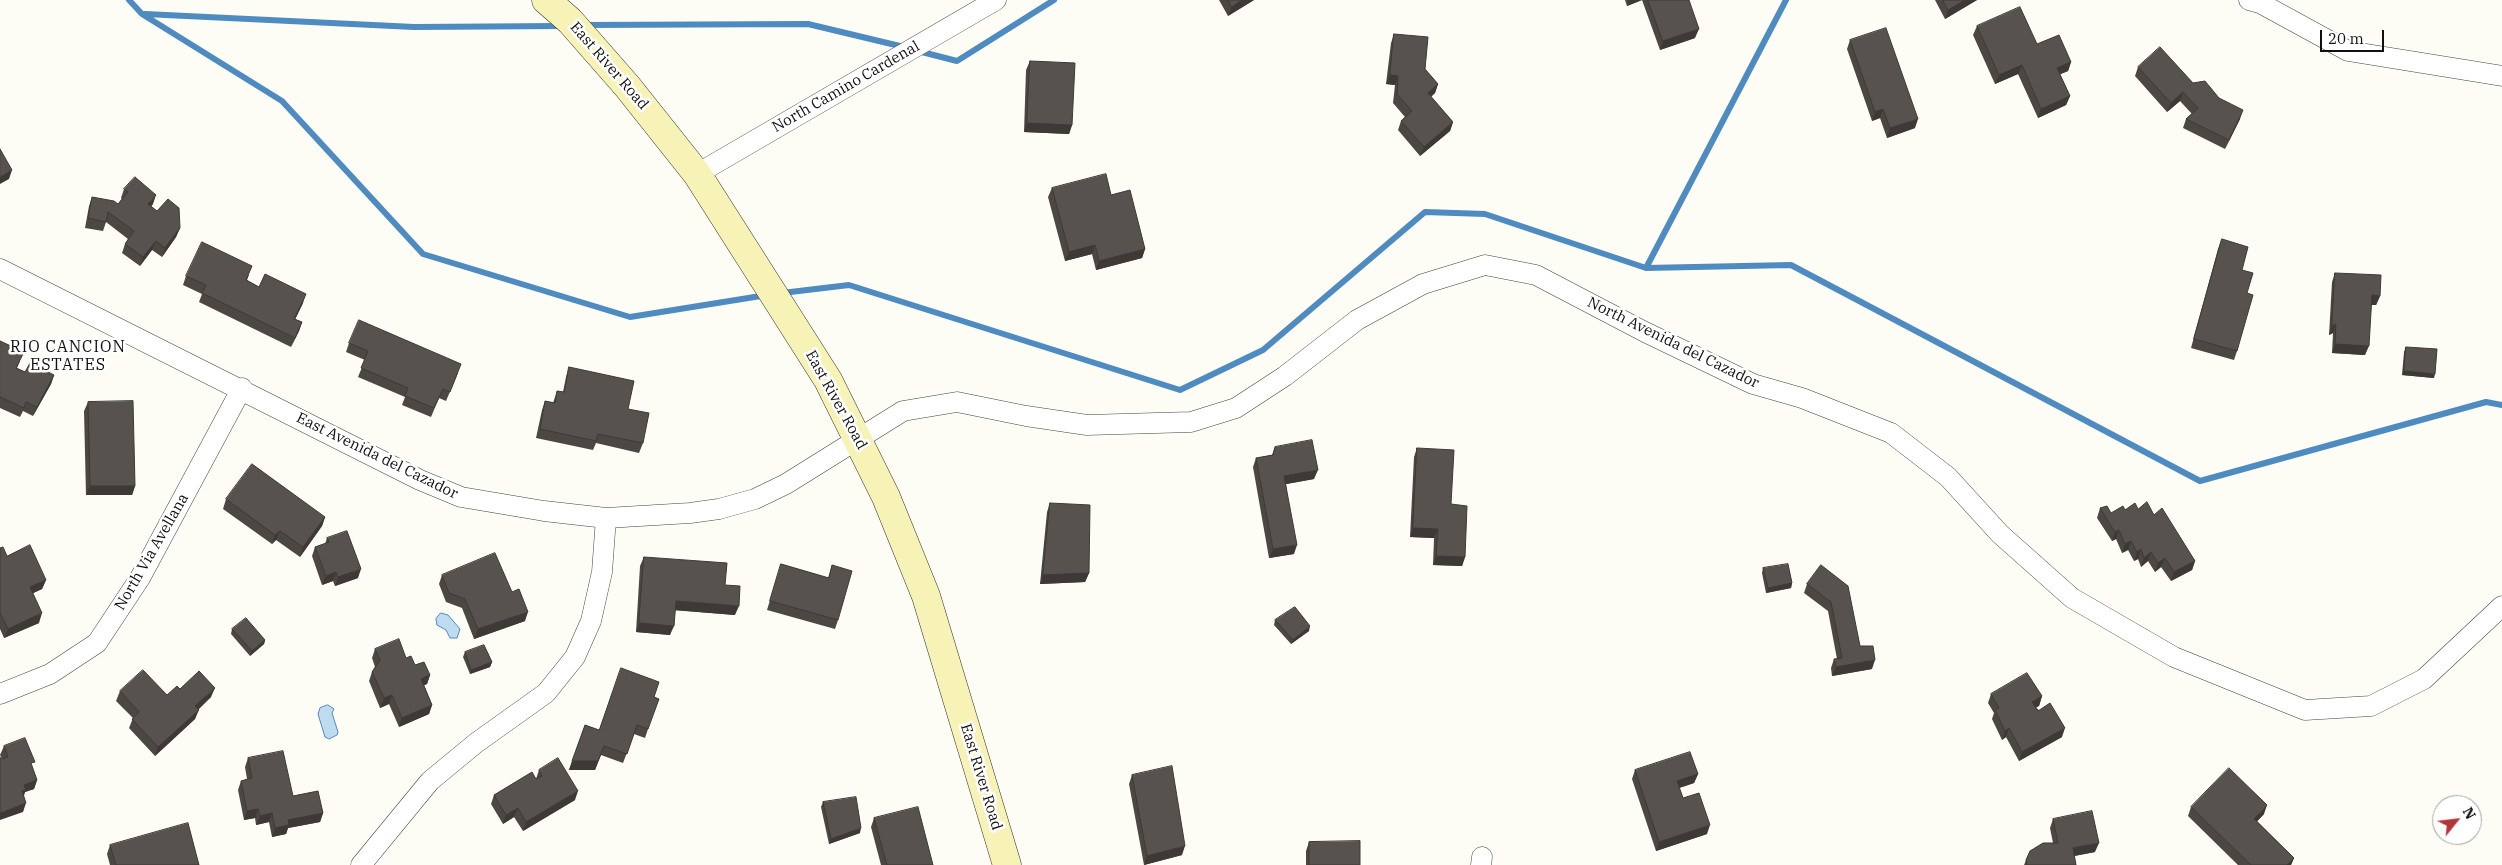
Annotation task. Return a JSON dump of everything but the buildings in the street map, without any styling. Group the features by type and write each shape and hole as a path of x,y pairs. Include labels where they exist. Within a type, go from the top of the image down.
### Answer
{"street":[{"name":"East River Road","path":"546,0 570,21 628,86 696,174 828,380 860,440 886,496 926,596 1008,865"},
{"name":"North Camino Cardenal","path":"696,174 996,0"},
{"path":"2249,0 2260,3 2348,51 2502,76"},
{"name":"North Avenida del Cazador","path":"860,440 903,411 957,402 1026,416 1087,425 1191,422 1236,408 1285,376 1357,320 1415,289 1485,266 1536,275 1645,332 1753,384 1802,398 1891,433 1948,477 2000,534 2072,598 2174,657 2305,710 2371,706 2424,679 2502,606"},
{"name":"East Avenida del Cazador","path":"0,268 242,388 420,480 461,497 534,510 606,518 710,510 755,499 786,484 860,440"},
{"name":"North Via Avellana","path":"0,694 50,674 97,644 136,585 242,388"},
{"path":"360,865 430,781 476,743 546,693 575,657 591,621 600,580 606,518"}],"water":[{"path":"441,613 448,615 460,629 457,638 450,638 446,630 437,625 436,619"},
{"path":"328,705 334,709 332,713 338,732 337,735 329,739 325,737 318,714 320,708"}],"waterway":[{"path":"129,0 142,14 282,101 423,254 630,317 767,295"},
{"path":"918,51 957,61 1054,0"},
{"path":"782,293 849,285 1180,390 1263,350 1425,212 1485,214 1646,268 1786,0"},
{"path":"145,14 414,27 562,26"},
{"path":"584,25 808,24 904,47"},
{"path":"1646,268 1791,265 2200,481 2486,402 2502,405"}],"district":[{"name":"RIO CANCION ESTATES","path":"68,356"}]}
